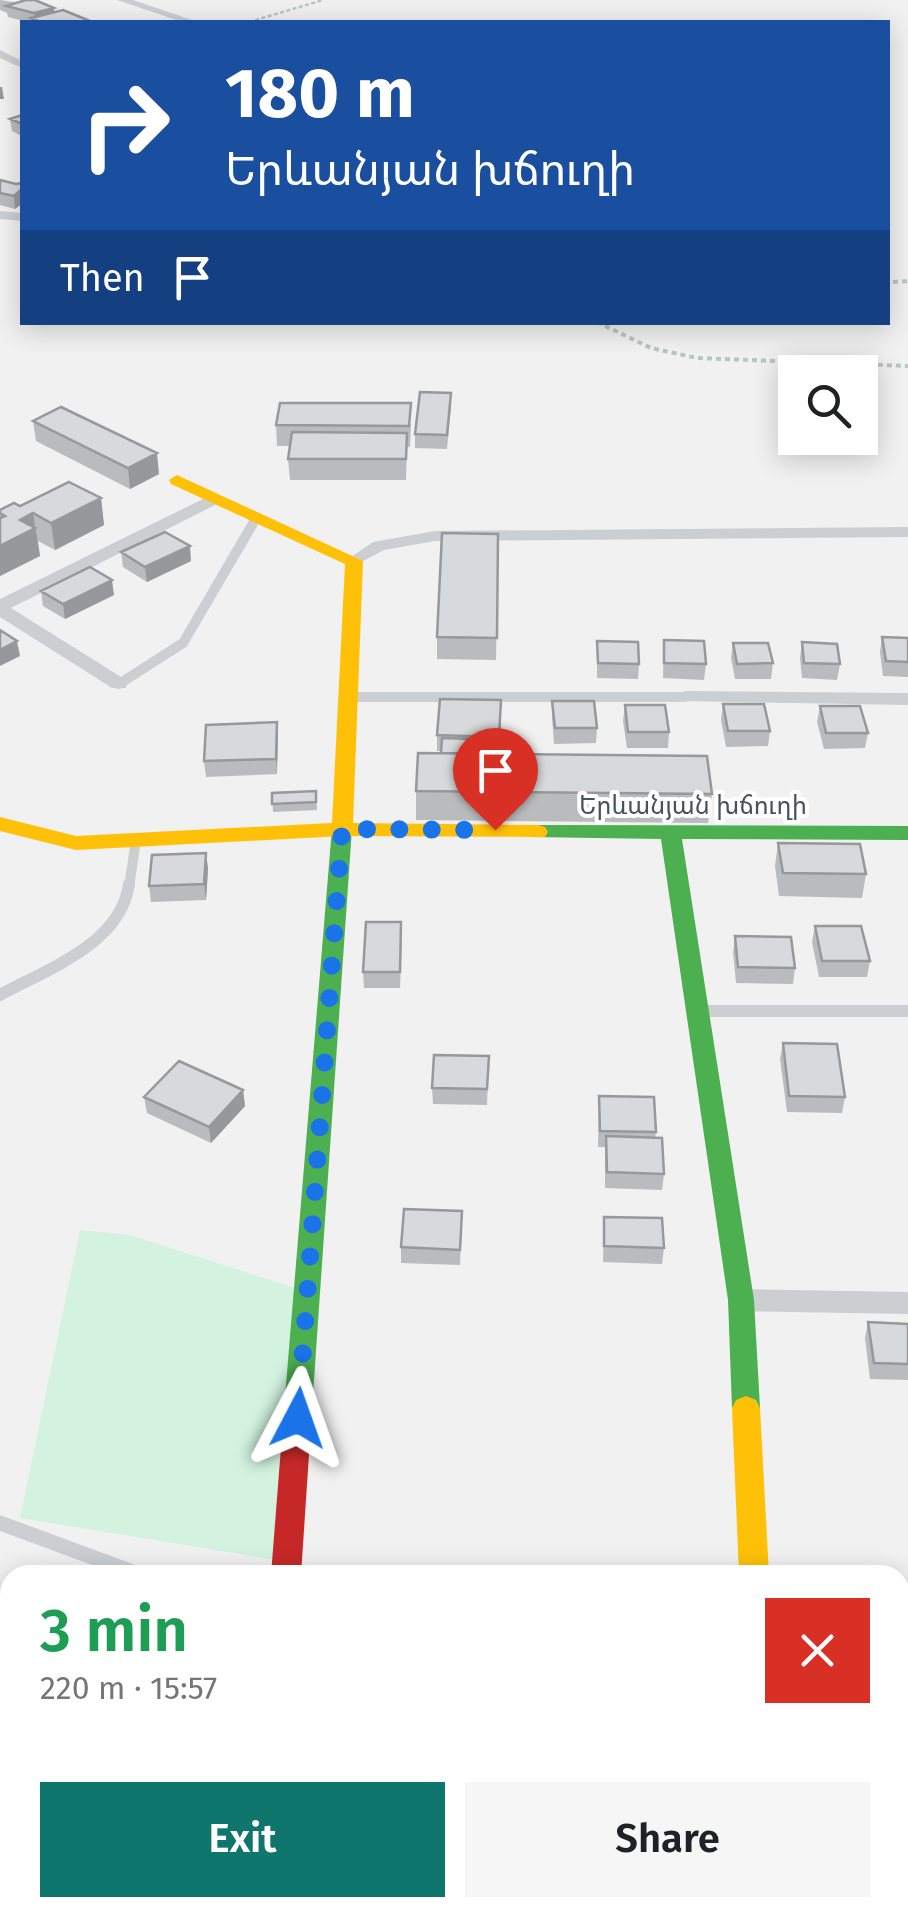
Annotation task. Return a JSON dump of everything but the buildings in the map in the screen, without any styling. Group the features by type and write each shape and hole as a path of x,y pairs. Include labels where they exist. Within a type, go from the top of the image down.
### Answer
{"street":[{"path":"122,0 186,20"},
{"path":"176,480 354,561"},
{"path":"0,608 215,498"},
{"path":"354,561 378,546 435,536 908,532"},
{"path":"287,1565 342,829 354,561"},
{"path":"0,608 120,684"},
{"path":"685,697 908,698"},
{"name":"Երևանյան խճուղի","path":"0,824 76,843 342,829 908,833"},
{"path":"671,834 741,1300 754,1565"},
{"path":"741,1300 908,1304"}],"lane":[{"path":"120,684 184,643 256,516"},
{"path":"349,697 685,697"},
{"path":"0,994 94,944 127,901 136,840"},
{"path":"698,1011 908,1012"},
{"path":"0,1523 114,1565"}],"path":[{"path":"255,20 324,0"},
{"path":"893,282 908,281"},
{"path":"603,325 651,348 697,358 908,366"}],"green space":[{"path":"80,1230 130,1235 298,1289 275,1560 20,1518"}],"traffic: fast":[{"path":"298,1409 342,828"},
{"path":"538,832 908,833"},
{"path":"671,834 741,1300 746,1408"}],"traffic: slow":[{"path":"177,480 354,561 342,828"},
{"path":"0,824 76,843 342,829 538,832"},
{"path":"746,1408 754,1565"}],"traffic: jam":[{"path":"287,1565 298,1409"}],"route":[{"path":"298,1418 342,829 495,830"}]}
